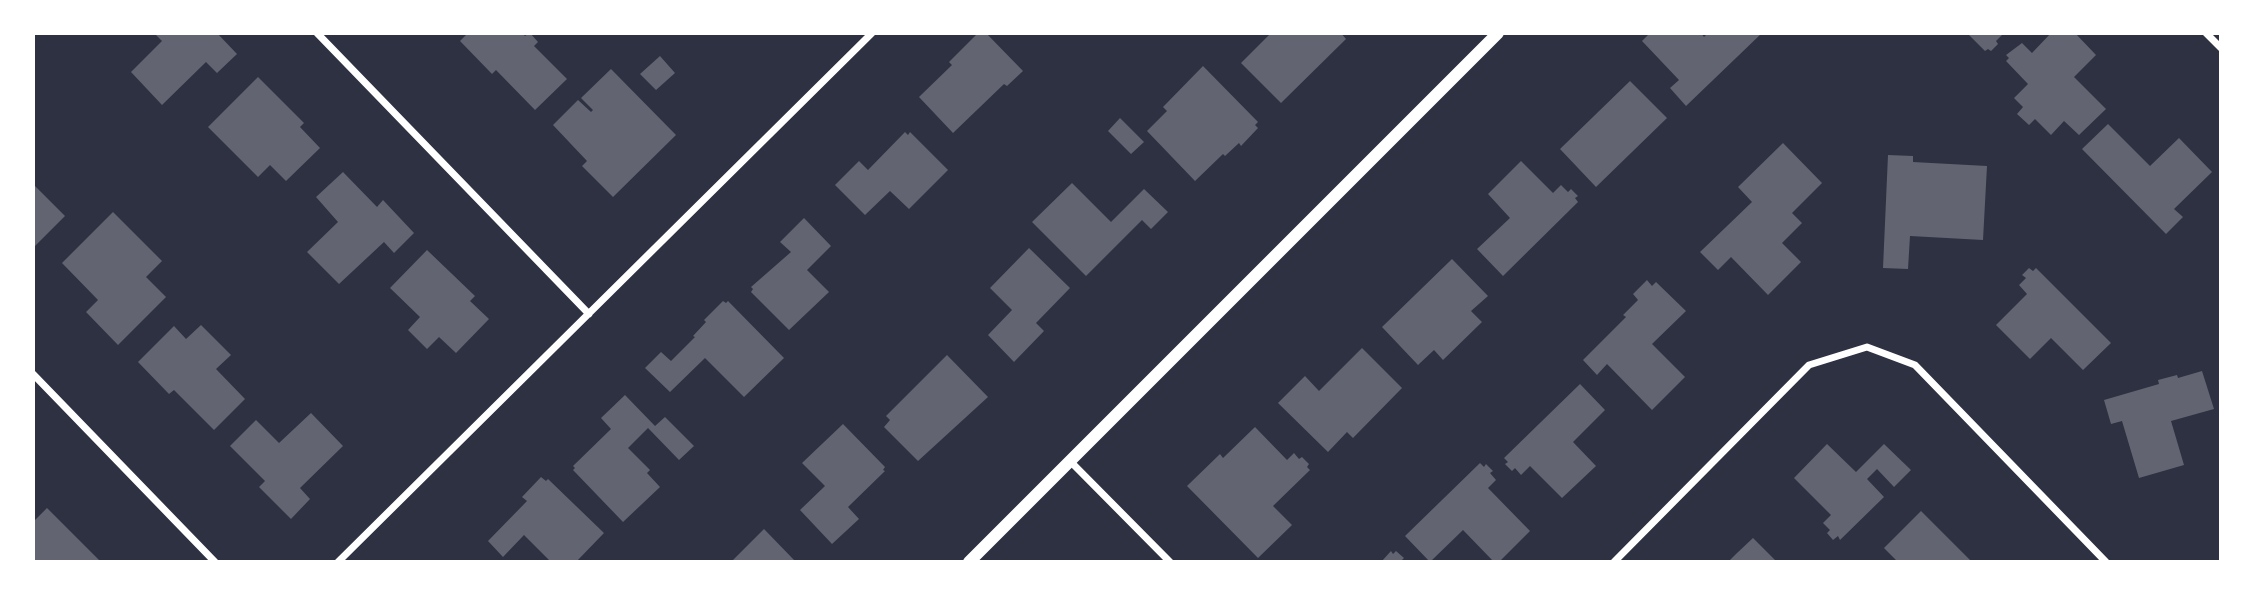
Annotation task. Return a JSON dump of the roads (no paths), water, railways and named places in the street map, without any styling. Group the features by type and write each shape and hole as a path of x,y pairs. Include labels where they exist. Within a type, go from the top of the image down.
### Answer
{"street":[{"path":"317,33 589,314"},
{"path":"338,562 872,33"},
{"path":"969,562 1498,33"},
{"path":"2206,33 2221,48"},
{"path":"1614,562 1809,365 1867,347 1915,365 2106,562"},
{"path":"33,374 215,562"},
{"path":"1070,461 1170,562"}]}
